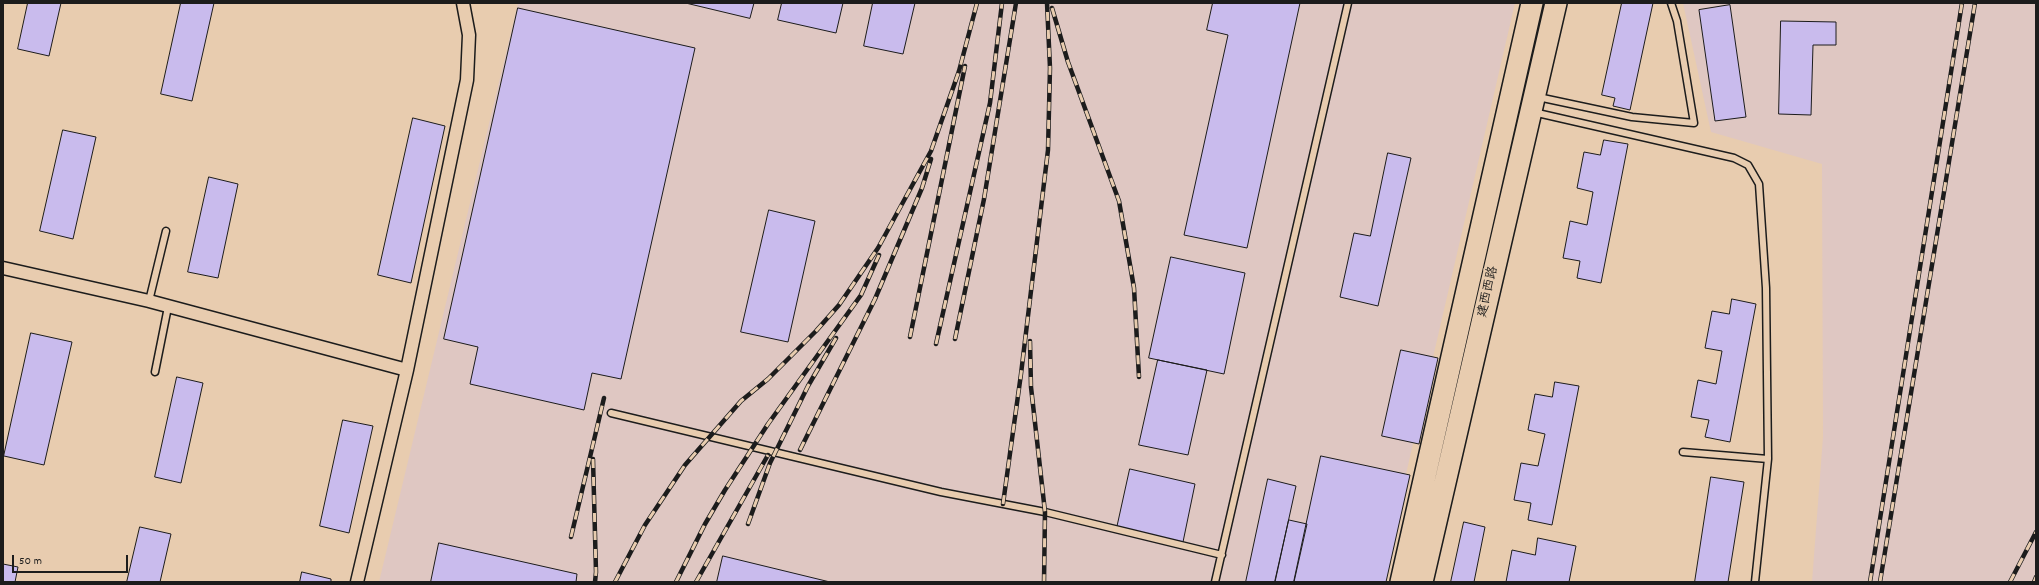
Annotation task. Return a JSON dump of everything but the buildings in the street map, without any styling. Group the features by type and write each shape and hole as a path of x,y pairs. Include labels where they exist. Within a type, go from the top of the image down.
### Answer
{"highway":[{"name":"建西西路","path":"1401,582 1532,3"},
{"name":"建西西路","path":"1422,582 1556,3"}],"street":[{"path":"357,582 407,370 467,80 470,35 462,3"},
{"path":"3,268 149,301 407,370"}],"lane":[{"path":"1215,582 1348,3"},
{"path":"1533,104 1632,117 1694,123 1677,21 1671,3"},
{"path":"1533,104 1734,158 1748,165 1759,184 1766,288 1768,459 1755,582"},
{"path":"149,301 166,231"},
{"path":"155,372 168,307"},
{"path":"611,413 941,492 1044,512 1222,554"},
{"path":"1682,452 1768,459"}],"shaded area":[{"path":"518,3 1515,3 1381,582 379,582"},
{"path":"1683,3 2036,3 2036,582 1812,582 1823,437 1822,164 1711,132"}],"railway":[{"path":"615,582 645,525 685,465 741,401 768,379 816,331 839,305 878,248 931,151 959,71 977,3"},
{"path":"936,344 990,103 1002,3"},
{"path":"955,339 984,199 1016,3"},
{"path":"1003,504 1021,374 1048,150 1050,68 1047,3"},
{"path":"1870,582 1962,3"},
{"path":"1880,582 1975,3"},
{"path":"1052,8 1068,62 1119,201 1134,288 1139,377"},
{"path":"910,337 965,66"},
{"path":"800,450 875,299 922,188 931,159"},
{"path":"676,582 705,524 725,490 768,424 861,295 879,255"},
{"path":"748,524 770,463 808,386 836,338"},
{"path":"1030,341 1031,387 1045,512 1044,582"},
{"path":"571,537 604,398"},
{"path":"696,582 768,455"},
{"path":"593,459 595,582"},
{"path":"2010,582 2036,532"},
{"path":"2034,582 2036,577"}]}
